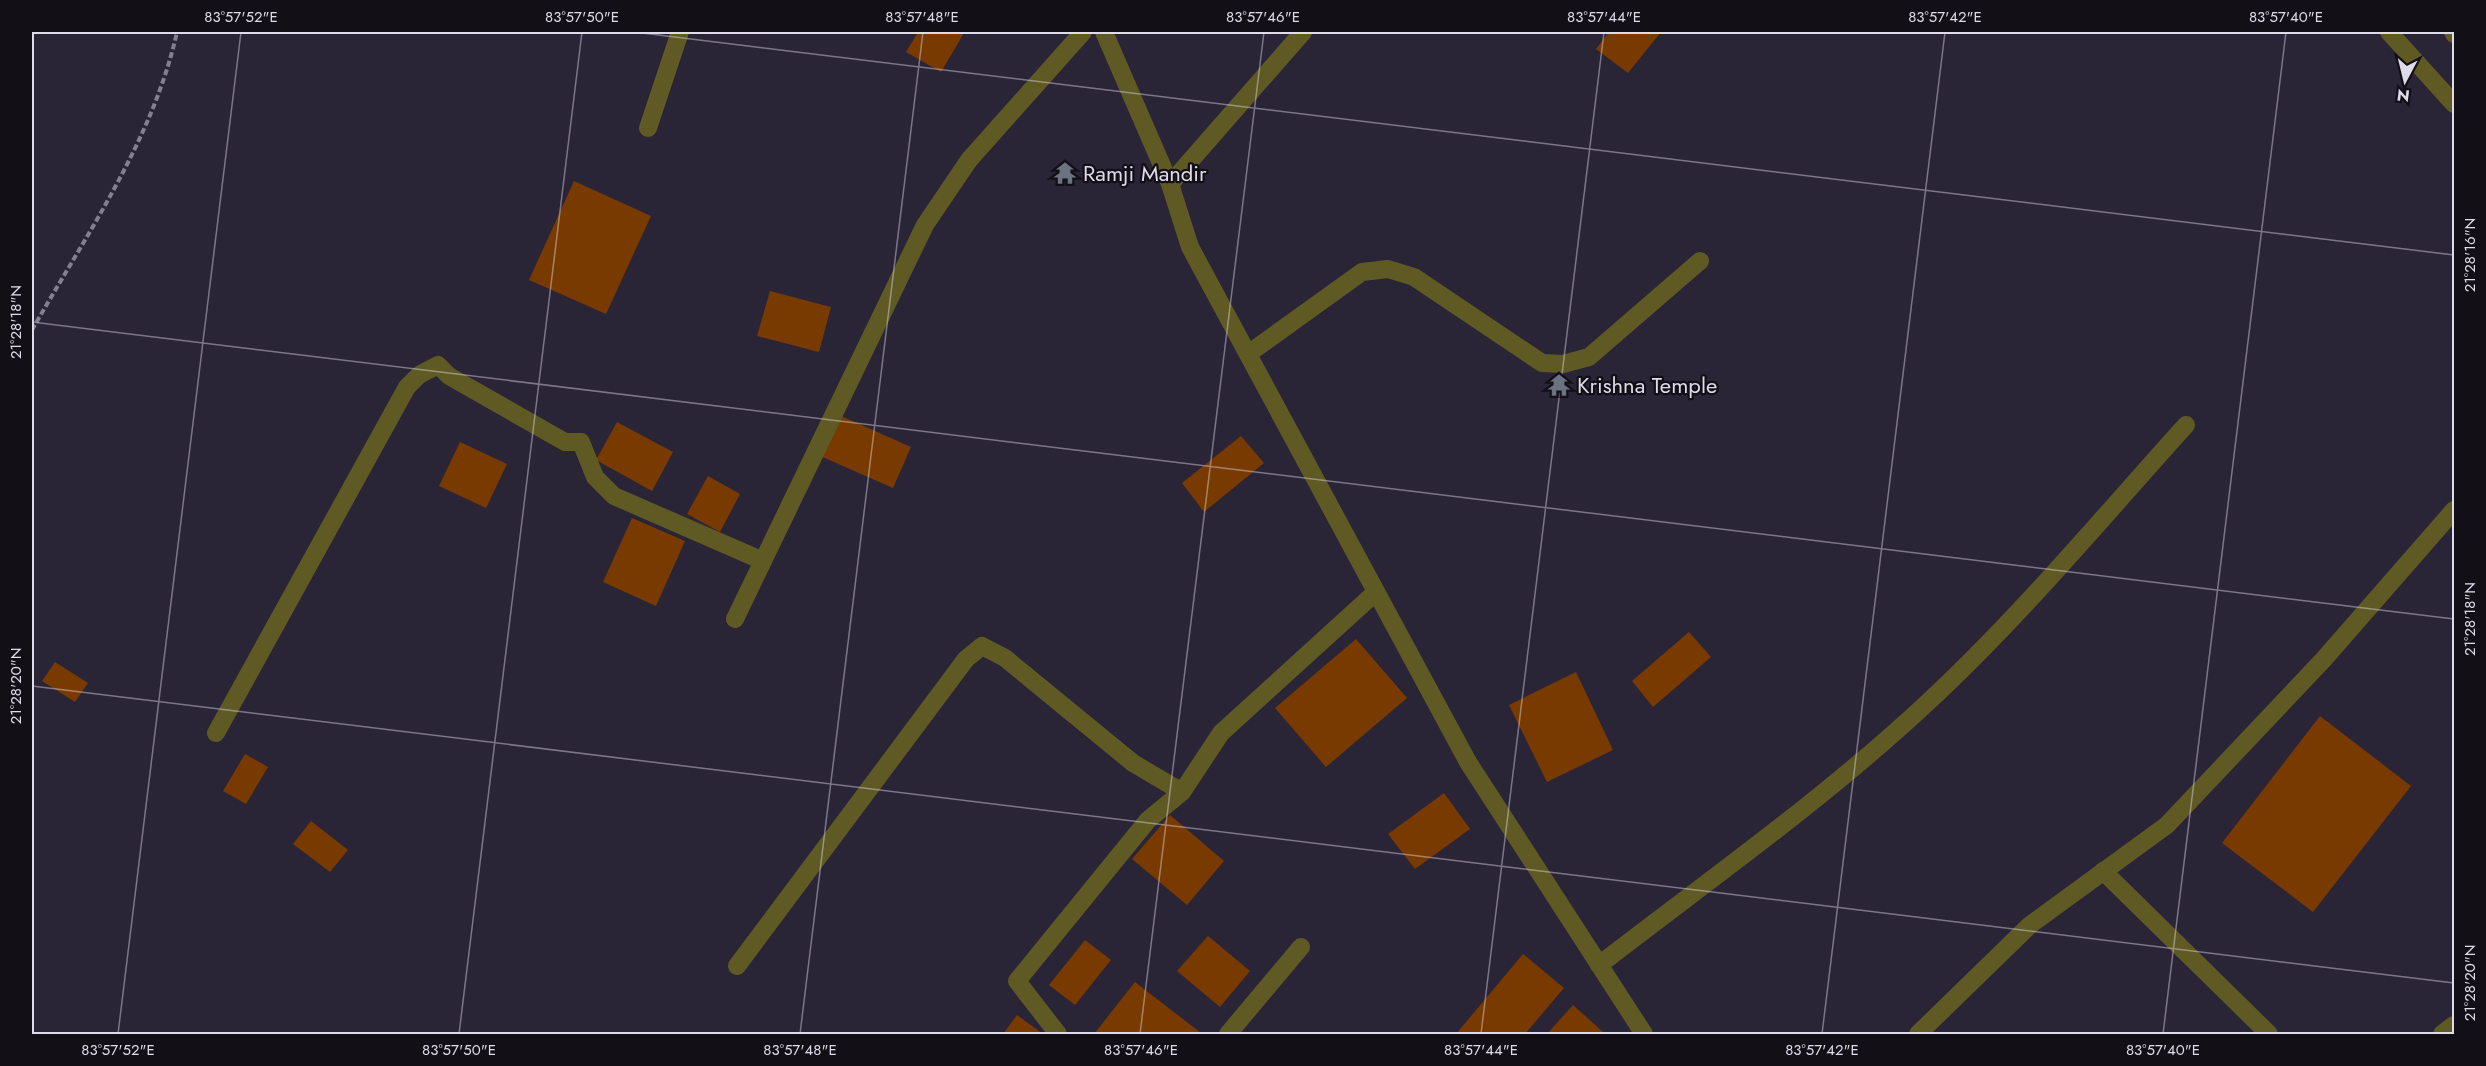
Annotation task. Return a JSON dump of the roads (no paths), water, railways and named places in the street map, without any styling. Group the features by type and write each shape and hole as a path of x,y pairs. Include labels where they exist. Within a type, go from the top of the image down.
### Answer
{"street":[{"path":"648,128 680,32"},
{"path":"735,619 925,225 969,160 1083,32"},
{"path":"1104,32 1170,184 1190,247 1468,762 1644,1035"},
{"path":"1170,184 1303,32"},
{"path":"2389,32 2454,104"},
{"path":"1248,354 1362,272 1388,269 1414,277 1542,363 1563,364 1589,357 1700,261"},
{"path":"216,733 407,387 419,375 438,365 449,376 565,442 581,442 595,477 614,496 763,561"},
{"path":"1599,965 1869,755 1925,705 1981,652 2186,424"},
{"path":"1918,1035 2030,925 2167,825 2324,659 2454,510"},
{"path":"1058,1035 1017,981 1148,820 1182,792 1221,733 1376,592"},
{"path":"737,966 966,659 982,646 1005,658 1132,763 1182,792"},
{"path":"2103,871 2269,1035"},
{"path":"1228,1035 1301,947"},
{"path":"2442,1035 2454,1024"}],"place":[{"name":"Ramji Mandir","path":"1065,173"},
{"name":"Krishna Temple","path":"1559,385"}]}
